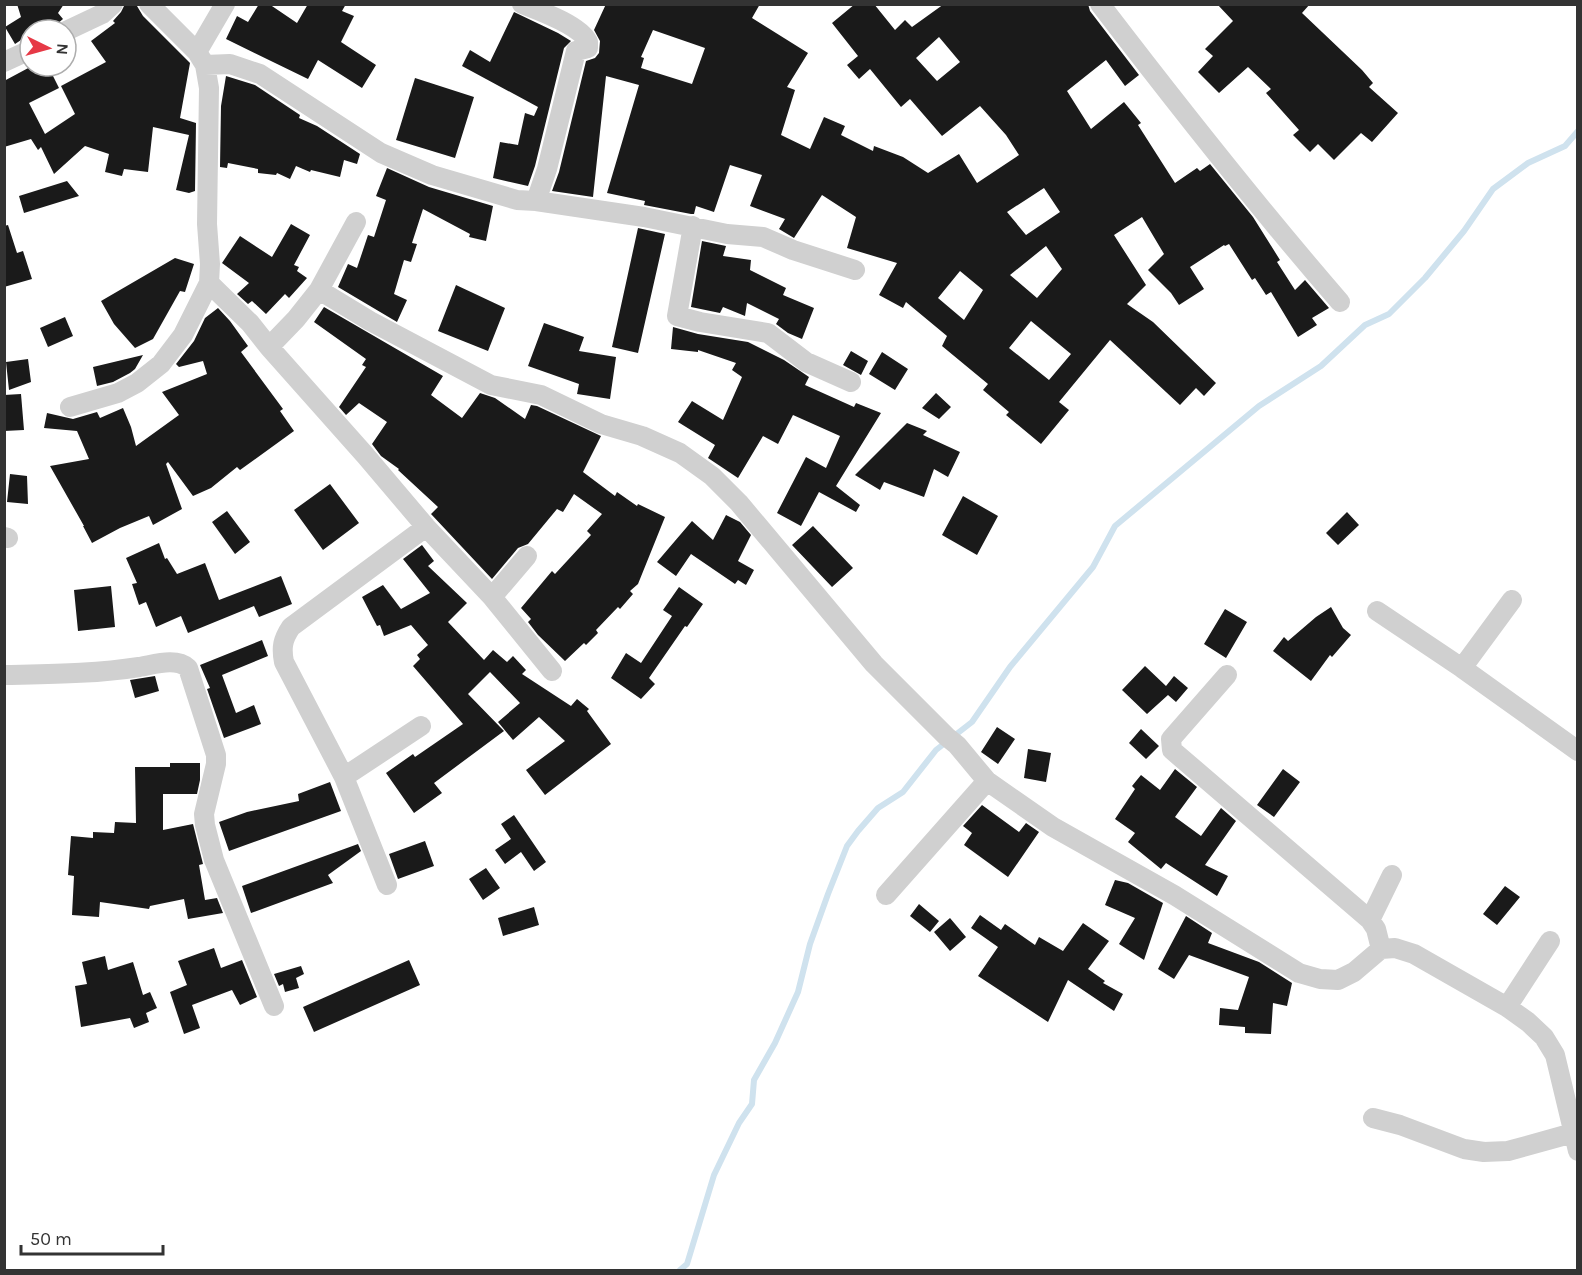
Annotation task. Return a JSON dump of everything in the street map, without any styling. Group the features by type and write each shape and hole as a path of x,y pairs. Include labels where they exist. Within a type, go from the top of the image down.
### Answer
{"street":[{"path":"78,25 102,14 112,4"},
{"path":"70,407 118,393 137,383 161,364 183,335 209,283 207,224 209,88 201,58 149,4"},
{"path":"201,58 225,4"},
{"path":"522,4 541,11 580,32 588,42 588,48 576,51 547,169 536,201"},
{"path":"1100,4 1258,207 1340,302"},
{"path":"4,62 18,56"},
{"path":"201,58 260,74 381,153 432,175 517,200 693,226 727,234 763,237 793,250 855,270"},
{"path":"268,347 296,319 319,290 356,222"},
{"path":"693,226 677,316 768,333 806,362 851,382"},
{"path":"209,283 250,323 268,347 365,455 426,528 492,597 552,671"},
{"path":"319,290 370,321 491,385 540,395 601,424 642,436 688,459 712,476 739,503 874,664 952,741 987,781 1053,827 1174,895 1299,973 1320,979 1338,980 1354,972 1381,949 1395,948 1414,954 1507,1007 1544,1036 1555,1055 1561,1072 1575,1142 1484,1152 1464,1149 1400,1125 1373,1118"},
{"path":"387,885 344,777 284,662 283,639 291,627 426,528"},
{"path":"492,597 527,556"},
{"path":"1462,668 1512,600"},
{"path":"1377,611 1462,668 1578,751"},
{"path":"4,675 122,670 174,662 183,663 188,668 216,754 204,813 205,825 214,860 274,1006"},
{"path":"1227,675 1171,739 1172,750 1370,920 1376,929 1381,949"},
{"path":"344,777 421,726"},
{"path":"886,895 987,781"},
{"path":"1370,920 1392,875"},
{"path":"1507,1007 1550,941"}],"building":[{"path":"17,4 64,4 58,13 62,18 19,18"},
{"path":"125,4 135,4 143,16 190,63 180,118 196,123 195,191 189,193 176,190 189,135 153,127 148,172 124,169 122,176 105,172 109,154 85,146 54,174 41,147 38,150 31,139 4,147 4,81 18,74 18,78 54,78 59,88 29,103 45,134 75,114 61,86 106,62 91,41 115,23 113,21"},
{"path":"259,4 269,4 297,23 308,4 346,4 342,11 354,16 341,42 376,65 362,88 318,60 308,79 226,39 237,16 248,22"},
{"path":"606,4 760,4 752,18 808,53 787,87 795,90 781,135 810,149 824,117 845,126 841,135 873,151 874,146 903,157 928,173 959,154 977,183 1019,155 1006,135 980,106 942,136 910,99 901,107 870,69 859,79 847,65 858,56 832,23 855,4 874,4 895,30 905,20 912,27 944,4 1088,4 1090,11 1139,75 1125,86 1106,60 1067,91 1091,129 1124,102 1141,123 1138,125 1175,183 1197,168 1200,171 1210,164 1253,217 1280,260 1277,262 1295,290 1305,280 1329,308 1312,318 1317,325 1298,337 1271,292 1266,295 1255,278 1252,280 1229,244 1190,267 1204,289 1179,305 1171,293 1148,270 1164,254 1142,217 1114,235 1146,285 1127,304 1153,322 1216,383 1204,396 1196,388 1180,405 1110,340 1059,402 1069,410 1041,444 1006,415 1009,412 983,390 988,384 942,346 947,336 906,302 903,308 879,295 897,263 847,248 856,217 822,195 794,238 779,229 785,219 750,206 762,175 730,165 714,212 696,206 694,214 691,214 644,205 645,201 607,193 639,85 606,76 593,197 552,191 559,172 586,61 595,58 599,53 600,41 594,30","holes":["653,30 705,48 692,84 641,68 644,58 641,57","939,37 960,62 937,81 916,58","1044,188 1060,212 1026,235 1007,212","1046,246 1062,269 1037,298 1010,275","960,271 983,290 964,320 938,298","1031,321 1071,354 1049,380 1009,348"]},
{"path":"1217,4 1310,4 1302,13 1362,70 1373,83 1369,87 1398,113 1372,142 1361,133 1334,160 1318,144 1310,152 1293,135 1299,130 1266,93 1271,89 1248,67 1219,93 1198,72 1213,56 1205,49 1233,21"},
{"path":"514,12 571,41 564,48 528,186 493,178 500,142 518,145 525,113 534,116 538,107 462,66 470,50 490,62"},
{"path":"18,19 18,42 15,44 5,27"},
{"path":"226,76 255,85 300,115 299,118 317,126 360,154 357,164 344,160 340,177 311,170 310,172 296,166 290,179 277,173 276,175 258,173 258,169 228,163 227,168 220,167 221,106"},
{"path":"415,78 474,97 455,158 396,140"},
{"path":"387,168 429,187 493,206 486,241 469,237 470,234 423,209 412,243 417,244 411,262 404,260 394,294 407,300 397,322 338,287 348,264 357,268 368,235 374,237 386,200 376,196"},
{"path":"67,181 79,196 24,213 19,196"},
{"path":"291,224 310,235 294,265 299,267 297,271 307,278 289,298 285,294 266,314 252,301 248,304 237,294 249,283 222,263 240,236 272,257"},
{"path":"8,225 17,253 23,251 32,279 4,287 4,226"},
{"path":"638,228 665,234 638,353 612,347"},
{"path":"702,241 726,246 723,256 751,260 750,270 786,288 783,295 814,308 802,339 776,324 779,319 747,303 745,316 723,307 720,313 691,307"},
{"path":"175,258 194,264 185,292 180,291 153,339 135,348 114,324 101,301"},
{"path":"456,285 505,308 488,351 438,331"},
{"path":"324,307 443,376 431,395 462,418 480,393 495,398 525,419 531,405 537,406 601,436 583,472 615,496 617,492 637,506 638,504 665,517 638,584 630,591 633,594 596,630 598,633 586,645 584,643 565,661 538,635 528,622 531,619 521,608 552,571 555,574 591,535 587,531 602,514 574,494 563,512 557,509 528,544 518,548 492,579 431,514 438,507 399,469 381,456 372,444 387,422 359,403 346,415 339,407 366,367 362,365 366,359 314,322"},
{"path":"218,308 248,346 241,352 283,409 280,411 294,431 240,470 237,467 211,488 193,496 168,462 166,464 182,509 153,525 149,516 92,543 50,466 89,459 77,431 44,428 47,413 73,419 97,412 100,418 123,408 136,446 179,415 162,392 207,374 203,361 179,367 176,364 194,341 205,318"},
{"path":"65,317 73,336 48,347 40,328"},
{"path":"544,323 584,337 579,351 616,357 610,399 577,394 579,384 528,366"},
{"path":"673,327 698,334 748,342 784,360 809,377 805,385 854,407 856,403 881,413 836,486 860,505 856,512 819,492 801,526 777,513 806,457 826,468 840,436 793,415 778,444 763,436 738,478 708,458 715,445 678,422 692,401 723,420 742,377 732,370 736,363 698,350 698,352 671,349"},
{"path":"851,351 868,361 861,375 843,365"},
{"path":"882,352 908,369 895,390 869,374"},
{"path":"143,355 130,373 113,382 97,386 93,367"},
{"path":"28,359 31,382 9,390 6,362"},
{"path":"936,393 951,407 939,419 922,408"},
{"path":"21,394 24,430 4,431 4,395"},
{"path":"907,423 927,431 923,435 960,452 948,477 934,469 924,497 884,482 880,490 855,475"},
{"path":"10,474 27,476 28,504 7,502"},
{"path":"330,484 359,523 323,550 294,510"},
{"path":"963,496 998,516 977,555 942,535"},
{"path":"227,511 250,542 235,554 212,522"},
{"path":"1347,512 1359,525 1338,545 1326,533"},
{"path":"726,515 740,522 751,535 738,561 754,570 746,585 738,580 735,584 691,554 676,576 657,562 692,521 713,540"},
{"path":"813,526 853,568 832,587 792,545"},
{"path":"159,543 165,559 167,558 177,574 205,563 219,600 281,576 292,604 259,617 254,606 188,633 181,616 156,627 146,602 139,605 132,584 137,583 126,558"},
{"path":"422,545 434,561 428,566 467,603 448,622 484,660 493,650 507,662 513,656 526,670 522,674 571,706 577,699 589,709 587,711 611,744 545,795 526,770 565,741 539,717 513,740 498,722 520,703 490,672 468,694 504,731 434,783 442,793 414,813 386,773 413,754 415,757 463,724 413,666 420,659 417,655 428,645 411,625 384,636 380,625 377,626 362,597 383,585 401,609 430,593 403,559"},
{"path":"111,586 115,627 78,631 74,590"},
{"path":"679,587 703,604 649,678 655,684 641,699 611,678 626,653 641,663 672,616 663,610"},
{"path":"1331,607 1343,628 1351,635 1332,657 1330,655 1311,681 1273,651 1284,637 1288,641"},
{"path":"1225,609 1247,622 1226,658 1204,644"},
{"path":"262,640 268,656 222,675 236,713 254,705 261,724 224,738 207,689 210,688 200,665"},
{"path":"1145,666 1166,686 1174,676 1188,688 1176,702 1168,695 1147,714 1122,690"},
{"path":"155,676 159,691 135,698 130,680"},
{"path":"997,727 1015,739 998,764 981,752"},
{"path":"1141,729 1159,746 1146,759 1129,743"},
{"path":"1028,749 1051,753 1046,782 1024,778"},
{"path":"170,763 200,763 200,780 197,794 163,794 163,830 193,824 203,864 199,865 205,900 217,898 223,913 188,919 184,899 150,906 149,909 100,902 99,917 72,915 74,876 68,875 71,836 93,838 93,832 114,833 115,822 136,823 135,767 170,767"},
{"path":"1175,769 1197,787 1175,817 1201,836 1221,808 1236,821 1205,865 1228,876 1217,896 1166,863 1161,869 1128,842 1135,833 1115,819 1135,789 1132,786 1141,775 1160,790"},
{"path":"1283,769 1300,782 1274,817 1257,805"},
{"path":"330,782 341,811 229,851 219,822 247,812 299,801 298,794"},
{"path":"982,805 1019,832 1026,823 1039,832 1008,877 964,845 972,833 963,826"},
{"path":"514,815 546,862 534,871 521,852 505,864 495,850 511,839 501,824"},
{"path":"425,841 434,866 398,879 389,854"},
{"path":"358,844 361,851 328,875 333,883 251,913 242,886"},
{"path":"486,868 500,888 483,900 469,879"},
{"path":"1115,880 1128,883 1163,903 1144,960 1119,944 1135,918 1105,905"},
{"path":"1505,886 1520,897 1497,925 1483,914"},
{"path":"919,904 939,921 930,932 910,916"},
{"path":"534,907 539,925 503,936 498,918"},
{"path":"980,915 1001,930 1005,924 1035,945 1039,937 1063,951 1083,923 1109,941 1088,969 1105,981 1103,983 1123,994 1114,1011 1068,980 1048,1022 978,976 998,947 971,928"},
{"path":"1186,916 1212,933 1208,943 1259,962 1292,983 1287,1006 1273,1003 1271,1034 1245,1033 1245,1027 1219,1025 1220,1008 1238,1010 1249,977 1189,955 1174,979 1158,969"},
{"path":"950,918 966,937 950,951 934,932"},
{"path":"214,948 221,968 242,960 257,997 240,1005 232,990 192,1005 200,1028 184,1034 170,992 187,985 178,961"},
{"path":"105,956 108,970 133,962 143,995 150,992 157,1008 146,1013 149,1022 134,1028 130,1018 81,1027 75,986 87,984 82,962"},
{"path":"409,960 420,985 314,1032 303,1007"},
{"path":"301,966 304,974 296,978 299,988 285,992 283,984 279,986 274,974"}],"waterway":[{"path":"680,1270 687,1264 714,1175 739,1123 752,1104 754,1080 775,1043 798,992 810,944 828,894 847,846 858,831 878,808 903,792 936,750 972,722 1010,667 1093,567 1115,526 1259,406 1321,366 1365,325 1389,314 1425,278 1464,231 1493,189 1528,163 1565,146 1578,131"}]}
